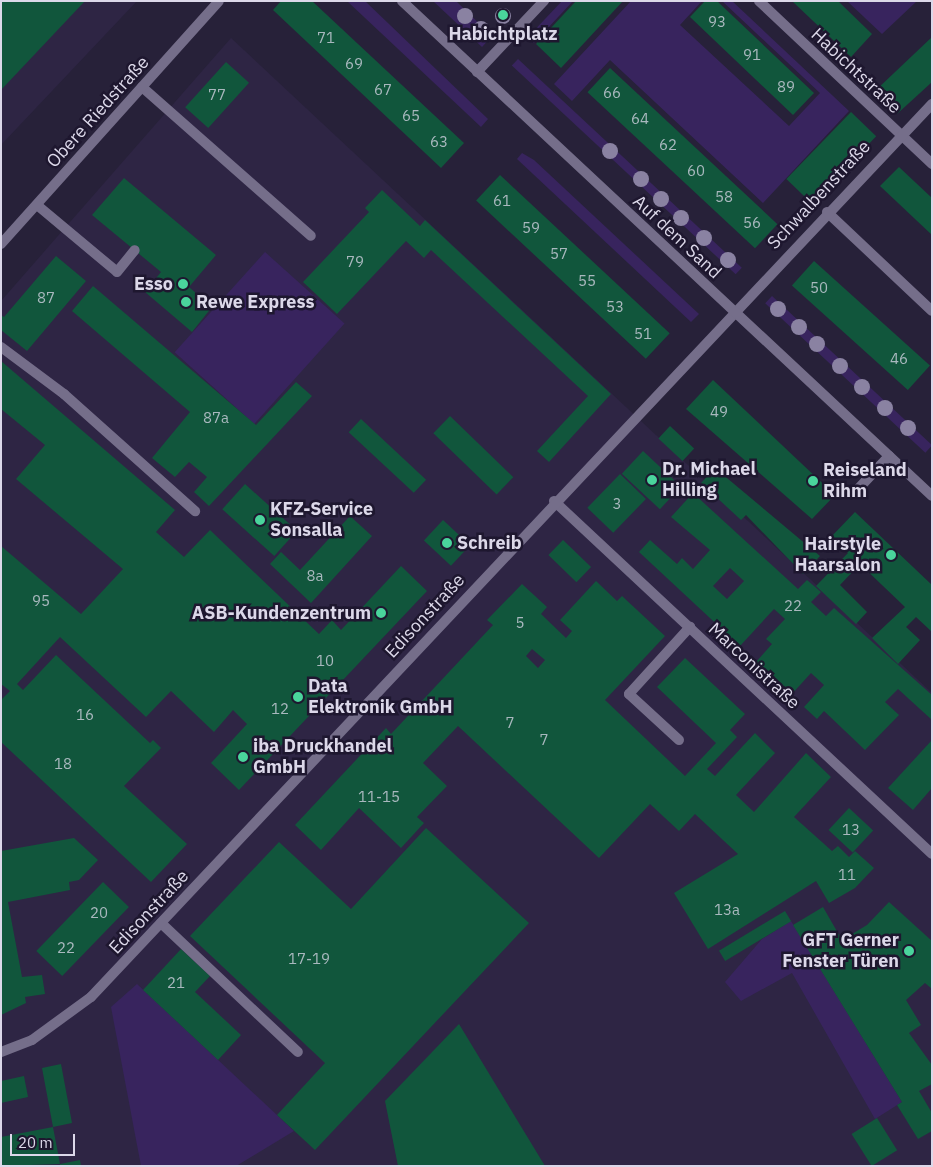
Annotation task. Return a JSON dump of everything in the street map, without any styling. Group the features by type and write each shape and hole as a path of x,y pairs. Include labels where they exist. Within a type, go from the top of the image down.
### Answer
{"street":[{"name":"Obere Riedstraße","path":"1,244 219,1"},
{"name":"Auf dem Sand","path":"402,1 932,496"},
{"path":"477,72 544,1"},
{"name":"Habichtstraße","path":"759,1 932,164"},
{"path":"142,87 310,236"},
{"name":"Schwalbenstraße","path":"733,311 899,134 932,104"},
{"path":"37,205 117,272 135,250"},
{"path":"827,212 932,311"},
{"name":"Edisonstraße","path":"1,1052 66,1020 161,923 733,311"},
{"path":"1,347 64,394 195,512"},
{"path":"859,488 889,456"},
{"name":"Marconistraße","path":"554,501 932,854"},
{"path":"679,740 629,694 690,627"},
{"path":"161,923 298,1052"}],"shaded area":[{"path":"1,1 137,1 1,145"},
{"path":"347,1 365,1 488,119 481,127"},
{"path":"433,1 456,1 492,36 482,47"},
{"path":"562,1 573,1 534,43 528,37"},
{"path":"631,1 702,1 680,25 789,126 820,93 722,1 732,1 849,111 763,203 610,60 572,101 554,84"},
{"path":"847,1 917,1 882,34"},
{"path":"231,38 932,693 932,1166 1,1166 1,301"},
{"path":"518,59 742,268 736,274 512,66"},
{"path":"522,153 534,160 699,314 691,322 517,159"},
{"path":"265,252 345,324 254,424 175,352"},
{"path":"772,296 932,445 925,453 765,303"},
{"path":"791,921 902,1102 875,1119 792,973 741,1001 725,982 762,939"},
{"path":"137,984 294,1131 236,1166 141,1166 111,1007"}],"building":[{"path":"1,1 85,1 1,90"},
{"path":"281,1 312,1 464,143 441,168 273,10"},
{"path":"576,1 623,1 561,68 536,44"},
{"path":"705,1 717,1 814,93 793,115 690,17"},
{"path":"792,1 838,1 872,34 851,57"},
{"path":"932,37 932,82 897,114 875,91"},
{"path":"226,62 249,83 208,128 185,107"},
{"path":"610,68 777,224 755,248 587,92"},
{"path":"851,112 876,136 812,203 786,179"},
{"path":"899,167 932,198 932,235 880,186"},
{"path":"500,175 670,333 646,359 476,201"},
{"path":"124,178 216,255 189,287 212,307 192,332 145,292 161,272 92,215"},
{"path":"382,190 420,226 425,220 611,394 549,462 537,451 588,396 431,250 424,258 406,241 337,314 303,282 369,212 365,208"},
{"path":"56,256 86,281 27,351 1,330 1,315 4,317"},
{"path":"814,261 930,365 908,390 792,286"},
{"path":"93,286 256,425 296,382 312,396 209,506 194,492 207,477 189,462 175,477 152,458 190,412 72,311"},
{"path":"1,361 175,510 156,532 184,557 210,530 319,634 332,620 341,630 401,566 427,591 239,790 211,763 247,724 233,710 214,732 171,691 146,717 60,637 17,684 23,690 56,655 150,743 153,740 161,748 124,786 187,844 151,882 1,742 1,700 10,691 1,684 1,546 81,614 123,569 16,479 45,445 1,409"},
{"path":"713,380 835,495 812,519 686,409"},
{"path":"450,416 513,477 497,494 433,433"},
{"path":"361,419 426,480 414,493 349,432"},
{"path":"670,426 694,449 683,461 658,438"},
{"name":"Dr. Michael Hilling","path":"643,451 681,486 660,509 622,474"},
{"path":"715,468 820,556 803,574 746,515 741,520 701,483"},
{"path":"620,474 646,499 613,533 587,508"},
{"name":"KFZ-Service Sonsalla","path":"245,484 297,531 274,556 222,509"},
{"path":"693,493 798,589 807,580 821,592 811,602 826,616 834,608 932,695 932,720 898,689 885,702 899,715 865,750 824,711 817,719 804,707 824,685 811,673 791,695 756,662 772,644 766,639 785,619 774,609 740,646 639,552 650,540 677,564 682,558 693,569 710,550 671,517","holes":["730,568 744,581 727,599 713,586"]},
{"path":"855,512 932,585 932,632 916,617 906,627 920,640 898,664 872,638 905,607 860,564 840,585 867,612 856,624 816,586 848,553 831,537"},
{"path":"350,516 372,536 311,603 270,564 281,552 300,570"},
{"name":"Schreib","path":"443,520 470,545 451,566 424,540"},
{"path":"563,540 591,567 576,582 548,555"},
{"path":"596,581 617,601 622,596 665,636 605,700 685,776 716,743 657,687 685,658 745,714 730,730 737,737 707,769 715,776 755,733 775,753 736,795 754,812 806,753 831,777 794,817 832,851 838,846 849,857 855,851 874,868 855,888 829,903 816,881 708,949 674,893 738,854 695,814 679,831 650,804 599,858 458,726 423,763 447,786 417,817 424,823 401,848 359,808 321,850 295,825 386,728 391,734 493,625 487,620 522,584 547,607 541,614 566,638 572,631 560,620","holes":["532,649 545,660 538,668 526,656"]},
{"path":"932,740 932,788 913,810 888,788"},
{"path":"849,808 873,831 853,852 829,830"},
{"path":"426,828 529,923 315,1150 277,1115 325,1063 190,936 279,842 351,909"},
{"path":"74,838 98,860 79,880 69,882 70,890 8,902 22,977 42,975 45,994 25,997 26,1003 1,1015 1,851"},
{"path":"103,882 129,907 62,976 36,951"},
{"path":"889,902 932,941 932,989 925,983 906,1000 921,1025 909,1033 932,1065 932,1084 919,1091 932,1113 932,1131 918,1139 897,1105 902,1102 793,925 823,907 842,940 867,925"},
{"path":"785,911 791,921 725,961 719,951"},
{"path":"181,949 210,976 195,992 241,1035 218,1060 143,990"},
{"path":"459,1024 545,1166 398,1166 385,1101"},
{"path":"61,1064 72,1123 53,1127 42,1068"},
{"path":"24,1076 28,1097 1,1103 1,1081"},
{"path":"877,1118 897,1150 872,1166 852,1134"},
{"path":"53,1127 60,1164 1,1166 1,1137"},
{"path":"80,1160 81,1166 60,1166 60,1164"}],"place":[{"name":"Habichtplatz","path":"503,15"},
{"name":"Esso","path":"183,284"},
{"name":"Rewe Express","path":"186,302"},
{"name":"Dr. Michael Hilling","path":"652,480"},
{"name":"Reiseland Rihm","path":"813,481"},
{"name":"KFZ-Service Sonsalla","path":"260,520"},
{"name":"Schreib","path":"447,543"},
{"name":"Hairstyle Haarsalon","path":"891,555"},
{"name":"ASB-Kundenzentrum","path":"381,613"},
{"name":"Data Elektronik GmbH","path":"298,697"},
{"name":"iba Druckhandel GmbH","path":"243,757"},
{"name":"GFT Gerner Fenster Türen","path":"909,951"}]}
